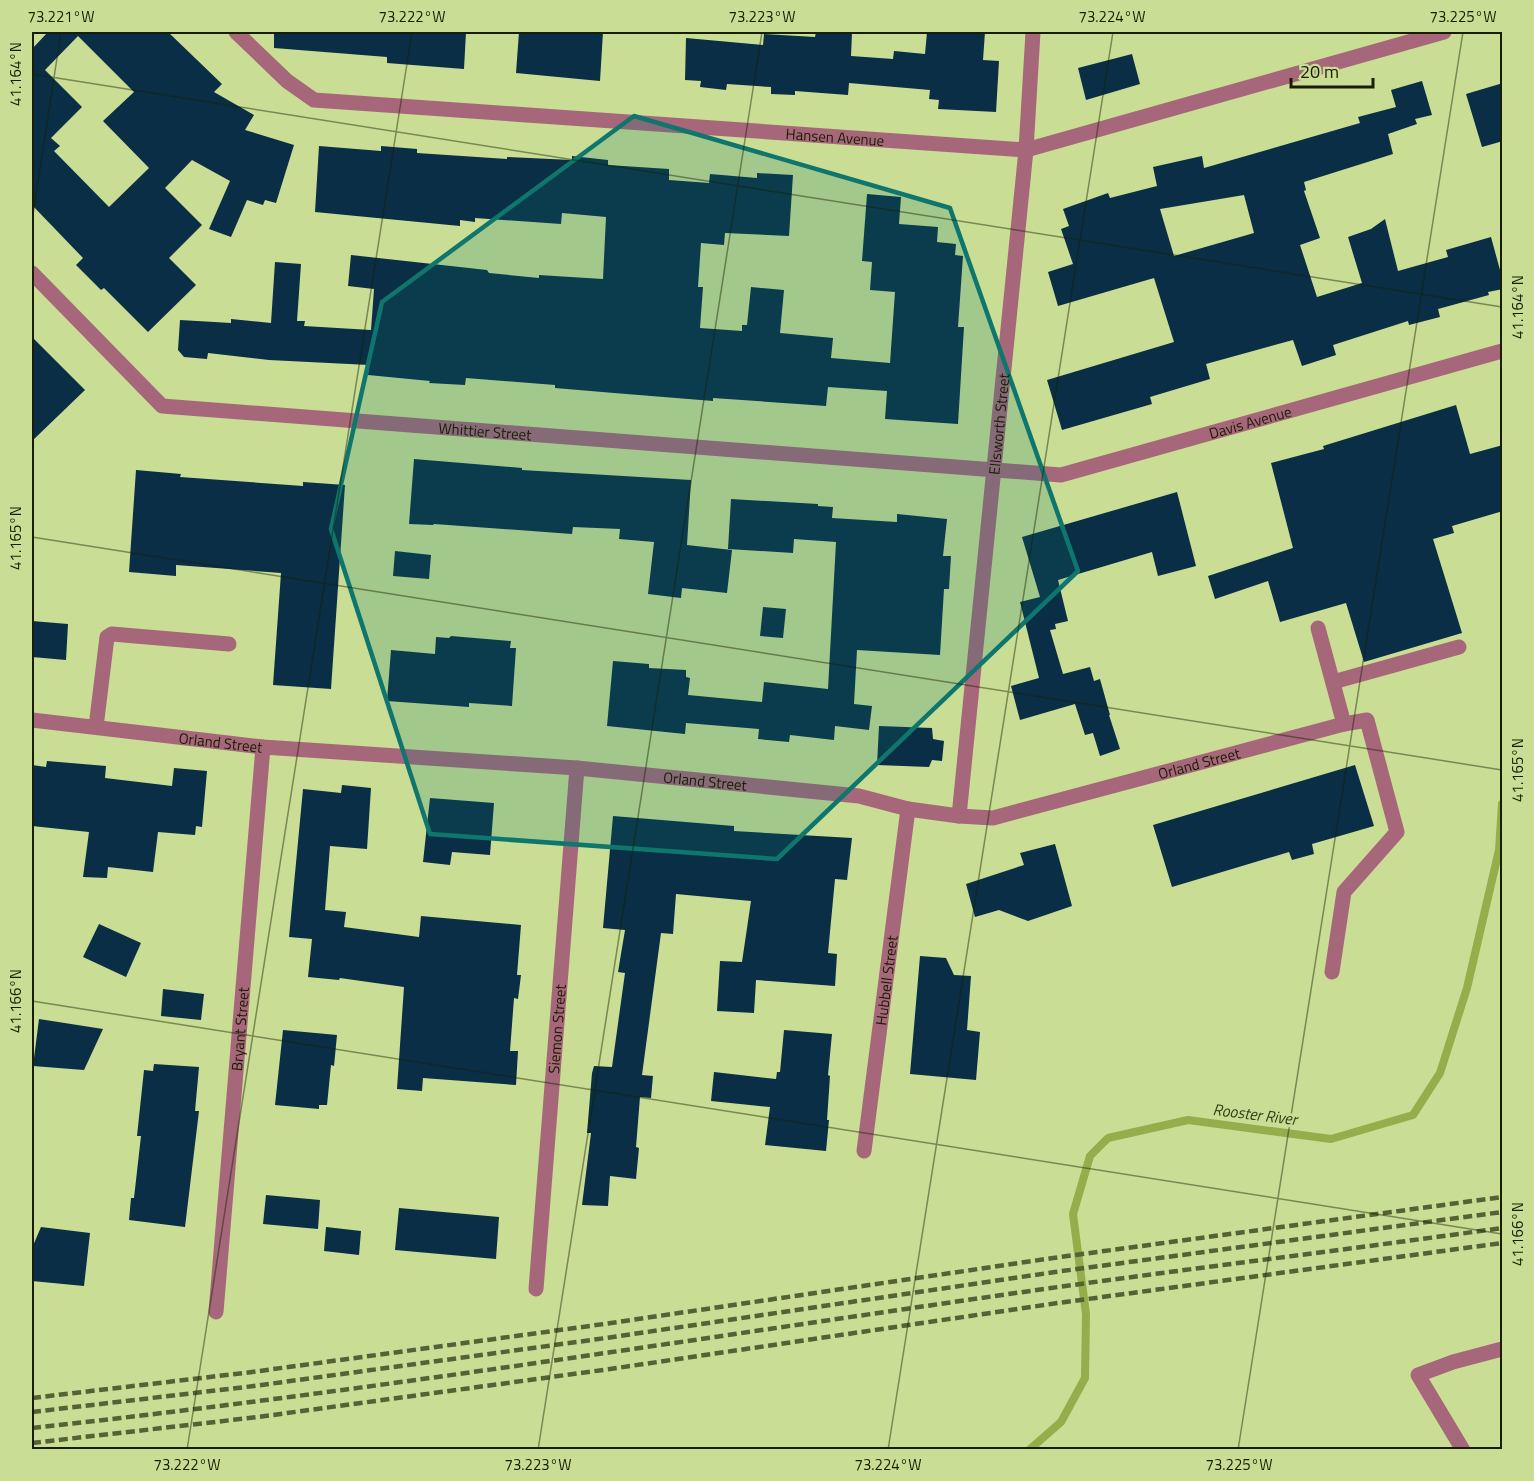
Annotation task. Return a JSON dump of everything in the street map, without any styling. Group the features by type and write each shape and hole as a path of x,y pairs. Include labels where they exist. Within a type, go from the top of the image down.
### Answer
{"street":[{"name":"Hansen Avenue","path":"236,32 287,81 314,100 1026,150 1444,32"},
{"name":"Ellsworth Street","path":"959,816 1026,150 1032,32"},
{"name":"Whittier Street","path":"32,273 162,406 995,469"},
{"name":"Davis Avenue","path":"995,469 1061,475 1503,351"},
{"path":"1318,628 1344,724"},
{"path":"96,727 107,638 112,634 229,644"},
{"path":"1333,682 1459,647"},
{"name":"Orland Street","path":"32,720 263,747 577,768 859,796 908,809 993,818 1344,724 1367,720 1397,832 1344,892 1332,972"},
{"name":"Bryant Street","path":"216,1312 263,747"},
{"name":"Siemon Street","path":"536,1289 577,768"},
{"name":"Hubbell Street","path":"864,1151 908,809"},
{"path":"1463,1449 1418,1375 1453,1362 1503,1349"}],"highlighted area":[{"path":"634,116 950,208 1078,571 777,859 430,834 331,529 382,302"}],"building":[{"path":"48,32 168,32 222,84 214,92 254,115 245,130 294,145 276,203 265,200 263,205 247,200 231,237 209,229 230,181 192,160 165,188 202,225 169,258 196,285 148,332 104,288 101,290 76,265 83,258 32,205 32,49","holes":["78,36 134,92 103,121 149,168 109,207 54,151 60,146 51,138 82,107 45,70"]},
{"path":"274,32 466,32 464,69 387,63 387,57 274,48"},
{"path":"519,32 603,32 600,81 516,73"},
{"path":"816,32 852,33 851,56 893,59 894,51 925,54 927,32 985,32 983,60 999,61 996,112 938,109 939,100 929,99 930,90 849,83 848,95 795,91 795,95 771,94 771,87 727,84 726,90 700,87 701,81 685,80 686,38 763,45 764,34 815,37"},
{"path":"1132,54 1140,84 1086,100 1078,68"},
{"path":"1422,81 1432,115 1415,119 1417,124 1388,134 1393,154 1304,182 1306,190 1304,191 1320,238 1300,245 1317,297 1362,283 1348,237 1371,229 1385,219 1398,271 1448,257 1446,250 1491,237 1503,289 1438,309 1440,317 1409,325 1408,321 1333,345 1336,355 1302,366 1293,340 1206,364 1210,379 1150,397 1152,404 1062,430 1047,380 1174,342 1154,278 1058,306 1048,272 1073,264 1061,229 1069,226 1063,209 1108,193 1110,198 1157,186 1153,167 1202,156 1204,168 1360,123 1358,117 1396,107 1391,90","holes":["1244,195 1254,233 1174,256 1160,209"]},
{"path":"1503,83 1503,141 1482,147 1466,94"},
{"path":"319,146 381,151 381,146 417,149 417,153 507,159 507,157 572,160 572,156 608,160 608,165 669,169 669,180 709,183 710,174 757,178 757,173 793,175 789,236 725,233 724,245 701,243 698,287 703,287 700,328 742,331 742,325 747,325 751,287 784,290 780,333 833,338 831,358 890,363 895,292 870,290 872,262 862,261 867,194 901,197 899,224 938,227 937,242 956,244 955,255 963,256 958,327 964,327 958,424 885,419 887,391 828,387 826,406 713,398 713,401 466,378 465,385 429,383 430,381 368,375 369,365 269,360 208,353 207,359 184,357 178,350 180,320 231,323 231,319 271,323 275,262 301,264 297,321 305,321 304,326 371,330 374,289 348,286 351,255 539,278 539,275 603,279 606,217 562,213 561,224 475,218 475,222 460,220 460,226 315,212"},
{"path":"32,337 85,390 32,441"},
{"path":"1456,405 1470,454 1503,445 1503,511 1452,526 1454,533 1433,539 1462,633 1364,662 1346,603 1280,622 1268,581 1215,599 1208,576 1293,548 1271,463 1324,449 1323,446"},
{"path":"414,459 522,468 522,470 691,480 687,545 732,550 727,593 682,588 681,598 648,594 654,542 619,539 620,529 573,527 572,534 409,524"},
{"path":"136,470 181,474 180,477 303,486 303,482 345,485 331,689 273,685 281,573 176,565 176,576 129,572"},
{"path":"1177,492 1196,566 1158,576 1152,552 1058,580 1068,621 1055,624 1056,629 1050,630 1063,674 1090,667 1094,681 1100,679 1120,749 1100,756 1093,733 1085,735 1075,704 1020,720 1011,686 1039,678 1020,602 1040,597 1022,537"},
{"path":"731,499 818,504 818,506 833,507 832,518 897,522 897,514 947,519 943,556 951,556 949,589 944,589 940,655 857,650 854,704 872,706 869,730 835,726 834,740 790,735 789,742 758,739 759,729 686,723 685,734 607,726 613,661 649,664 649,668 686,670 686,677 690,678 688,695 762,702 764,682 828,689 836,542 794,539 793,553 728,549"},
{"path":"395,551 431,555 429,579 393,576"},
{"path":"763,607 786,609 783,638 760,636"},
{"path":"32,621 68,624 66,660 32,657"},
{"path":"451,636 511,641 510,648 516,648 512,706 469,703 469,707 387,701 391,650 435,654 436,637 449,638"},
{"path":"879,726 932,728 933,739 944,741 942,761 932,760 929,767 877,765"},
{"path":"47,761 106,766 105,778 172,786 174,768 207,771 202,827 196,826 195,835 158,832 153,872 108,867 107,878 83,877 89,832 32,826 32,765 46,767"},
{"path":"1355,765 1374,826 1312,844 1314,854 1292,860 1289,852 1172,887 1153,825"},
{"path":"342,785 371,788 367,849 330,846 325,910 346,912 344,927 419,937 421,916 521,925 517,975 521,975 518,999 514,998 510,1051 518,1051 516,1085 423,1078 422,1091 397,1089 404,987 340,978 339,980 308,977 312,939 289,937 303,789 341,793"},
{"path":"430,798 494,803 490,855 452,852 450,865 423,862"},
{"path":"613,816 734,826 734,831 852,838 847,880 835,879 828,953 837,954 835,986 756,980 754,1013 717,1011 720,961 742,962 751,901 676,894 673,934 661,933 642,1075 653,1076 651,1098 640,1097 636,1179 610,1176 608,1206 582,1205 591,1133 587,1133 592,1073 594,1066 612,1067 625,973 618,972 625,930 603,928"},
{"path":"1055,844 1072,906 1028,921 999,910 975,917 966,884 1024,865 1020,853"},
{"path":"99,924 141,943 126,977 83,957"},
{"path":"920,956 946,958 954,975 971,976 967,1030 980,1032 976,1080 910,1074"},
{"path":"163,989 204,994 201,1020 161,1016"},
{"path":"39,1019 103,1029 84,1070 33,1066"},
{"path":"283,1030 337,1035 327,1105 319,1105 319,1109 275,1105"},
{"path":"784,1030 832,1034 828,1075 830,1076 827,1120 829,1120 826,1151 765,1145 770,1107 711,1101 714,1072 776,1079 777,1072 780,1072"},
{"path":"154,1064 199,1067 195,1111 199,1111 185,1227 129,1220 131,1198 134,1198 141,1136 137,1136 144,1070 153,1071"},
{"path":"266,1195 320,1200 318,1229 263,1224"},
{"path":"399,1208 499,1217 496,1259 395,1250"},
{"path":"41,1227 90,1233 84,1286 32,1281 32,1248"},
{"path":"326,1227 361,1231 359,1255 324,1251"}],"waterway":[{"name":"Rooster River","path":"1029,1450 1061,1422 1085,1378 1086,1314 1073,1214 1090,1156 1108,1138 1188,1120 1331,1139 1413,1115 1440,1073 1467,988 1499,850 1502,804"}],"railway":[{"path":"32,1398 252,1372 604,1324 1053,1258 1502,1197"},
{"path":"32,1412 254,1386 606,1338 1055,1272 1502,1212"},
{"path":"32,1428 415,1380 1051,1288 1502,1228"},
{"path":"32,1443 258,1417 610,1369 1058,1303 1502,1243"}]}
